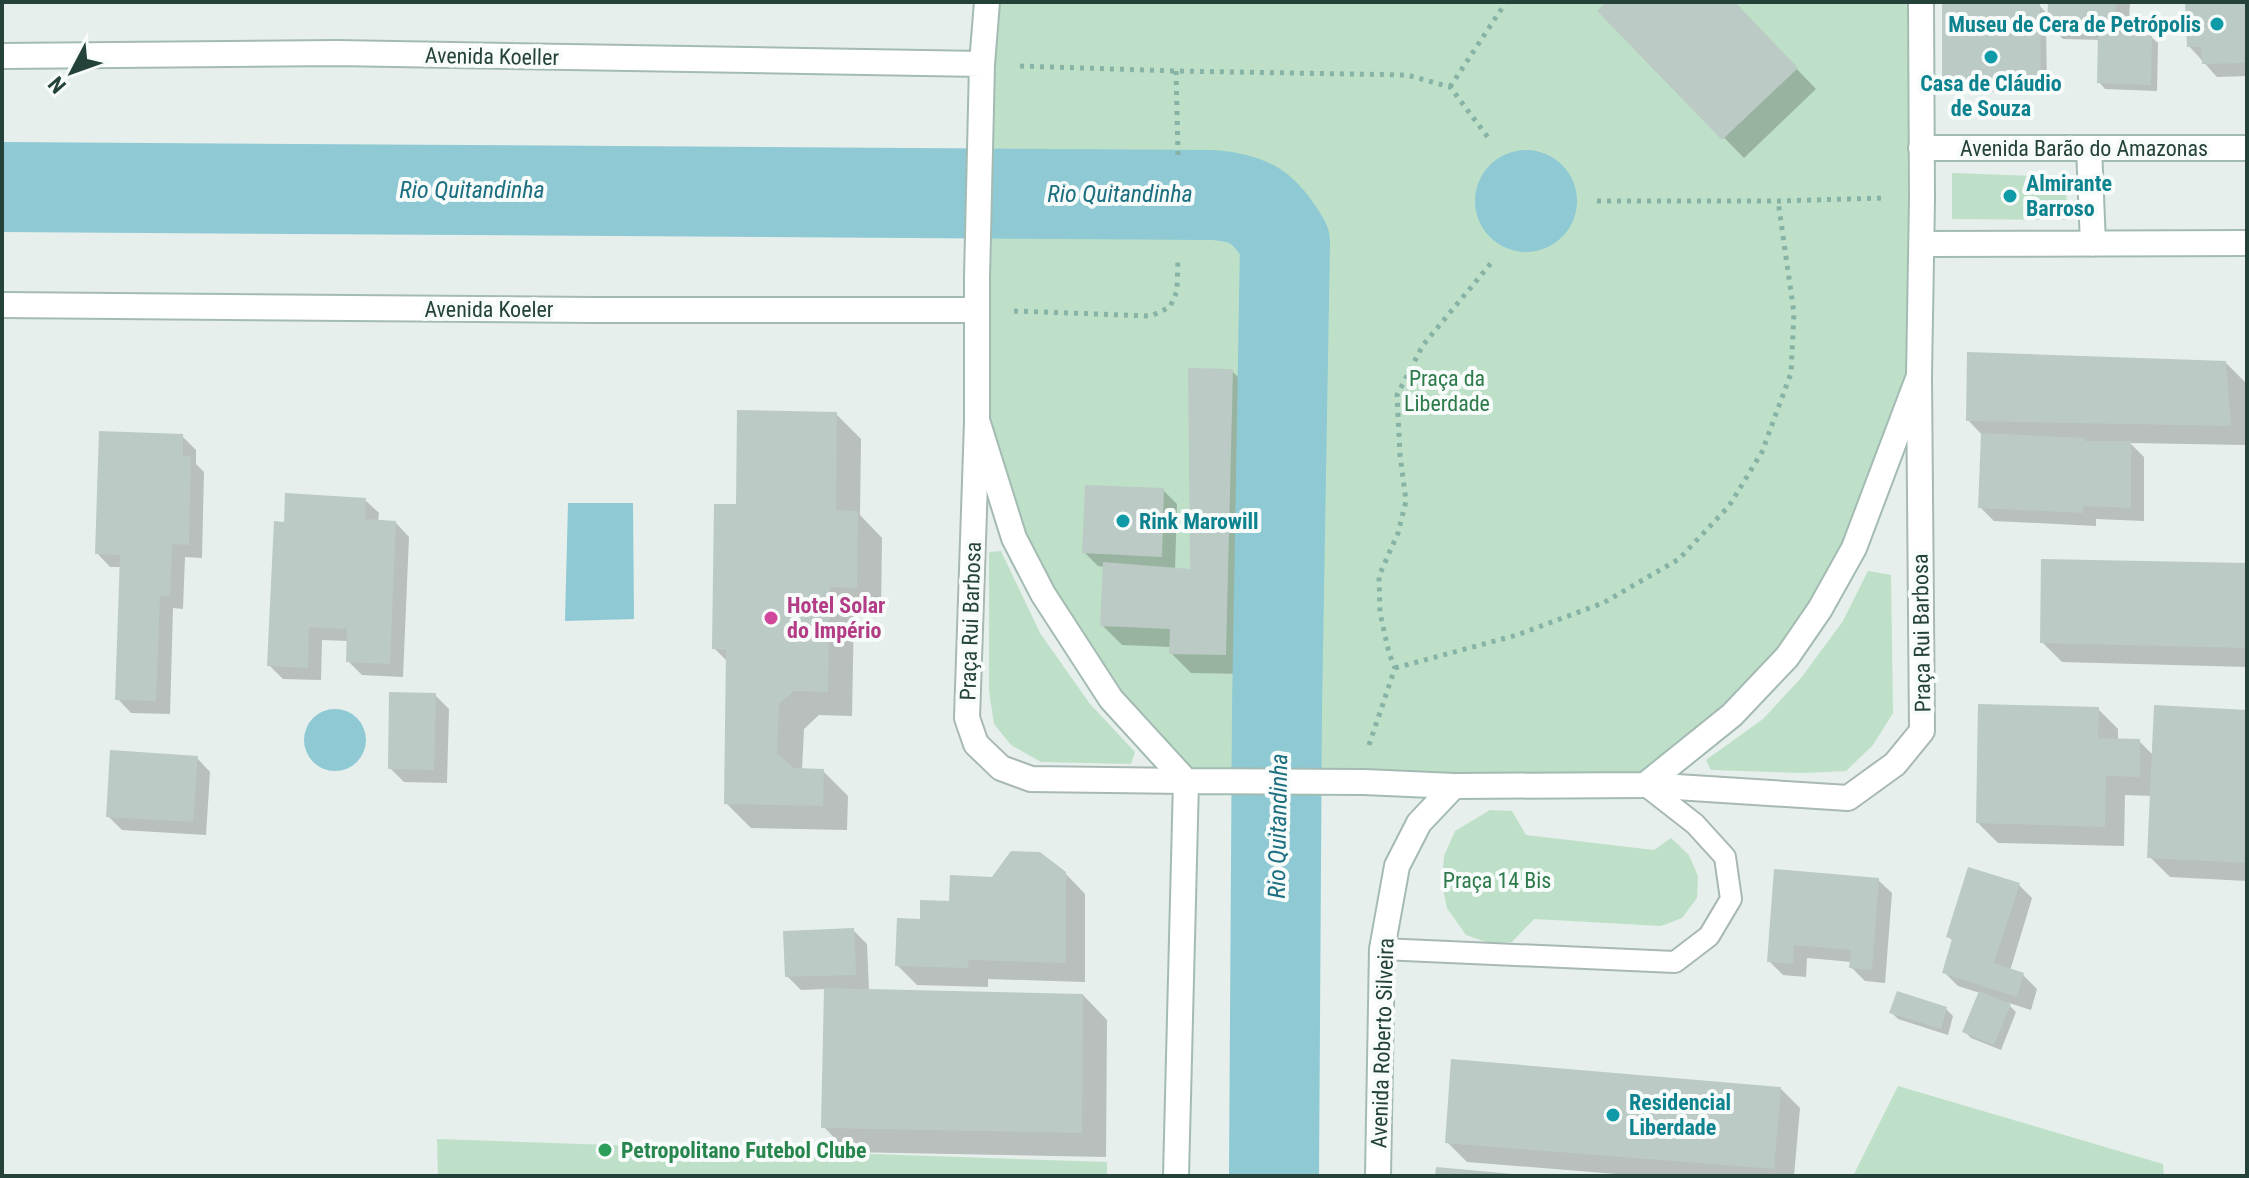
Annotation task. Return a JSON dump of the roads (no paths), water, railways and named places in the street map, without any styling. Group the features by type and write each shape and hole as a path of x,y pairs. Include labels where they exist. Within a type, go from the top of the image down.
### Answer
{"main road":[{"path":"987,2 982,64 977,420 1014,538 1043,594 1111,699 1186,781 1176,1176"},
{"path":"1454,786 1645,785 1732,715 1787,657 1820,609 1854,548 1919,376 1921,2"},
{"name":"Avenida Koeller","path":"2,56 336,53 982,64"},
{"name":"Avenida Barão do Amazonas","path":"1921,148 2247,148"},
{"path":"2089,148 2093,244"},
{"path":"1922,244 2247,243"},
{"name":"Avenida Koeler","path":"2,305 977,310"},
{"name":"Praça Rui Barbosa","path":"1645,785 1848,798 1895,764 1922,731 1919,376"},
{"name":"Praça Rui Barbosa","path":"977,420 967,718 976,744 1001,768 1031,779 1364,782 1454,786"},
{"name":"Avenida Roberto Silveira","path":"1378,1176 1382,949 1397,866 1419,823 1454,786"}],"lane":[{"path":"1382,949 1675,962 1709,936 1731,899 1725,857 1695,824 1645,785"}],"water":[{"path":"1526,150 1546,154 1562,165 1573,181 1577,201 1573,221 1562,237 1546,248 1526,252 1506,248 1490,237 1479,221 1475,201 1479,181 1490,165 1506,154"},
{"path":"568,503 633,503 634,619 565,621"},
{"path":"335,709 347,711 357,718 364,728 364,752 357,762 347,769 335,771 323,769 313,762 306,752 304,740 306,728 313,718 323,711"}],"waterway":[{"name":"Rio Quitandinha","path":"2,187 1213,195 1248,202 1264,213 1285,242 1277,708 1274,1176"}],"place":[{"name":"Museu de Cera de Petrópolis","path":"2217,24"},
{"name":"Casa de Cláudio de Souza","path":"1991,57"},
{"name":"Almirante Barroso","path":"2010,196"},
{"name":"Rink Marowill","path":"1123,521"},
{"name":"Hotel Solar do Império","path":"771,618"},
{"name":"Residencial Liberdade","path":"1613,1115"},
{"name":"Petropolitano Futebol Clube","path":"605,1150"}],"park label":[{"name":"Praça da Liberdade","path":"1447,390"},
{"name":"Praça 14 Bis","path":"1497,880"}]}
